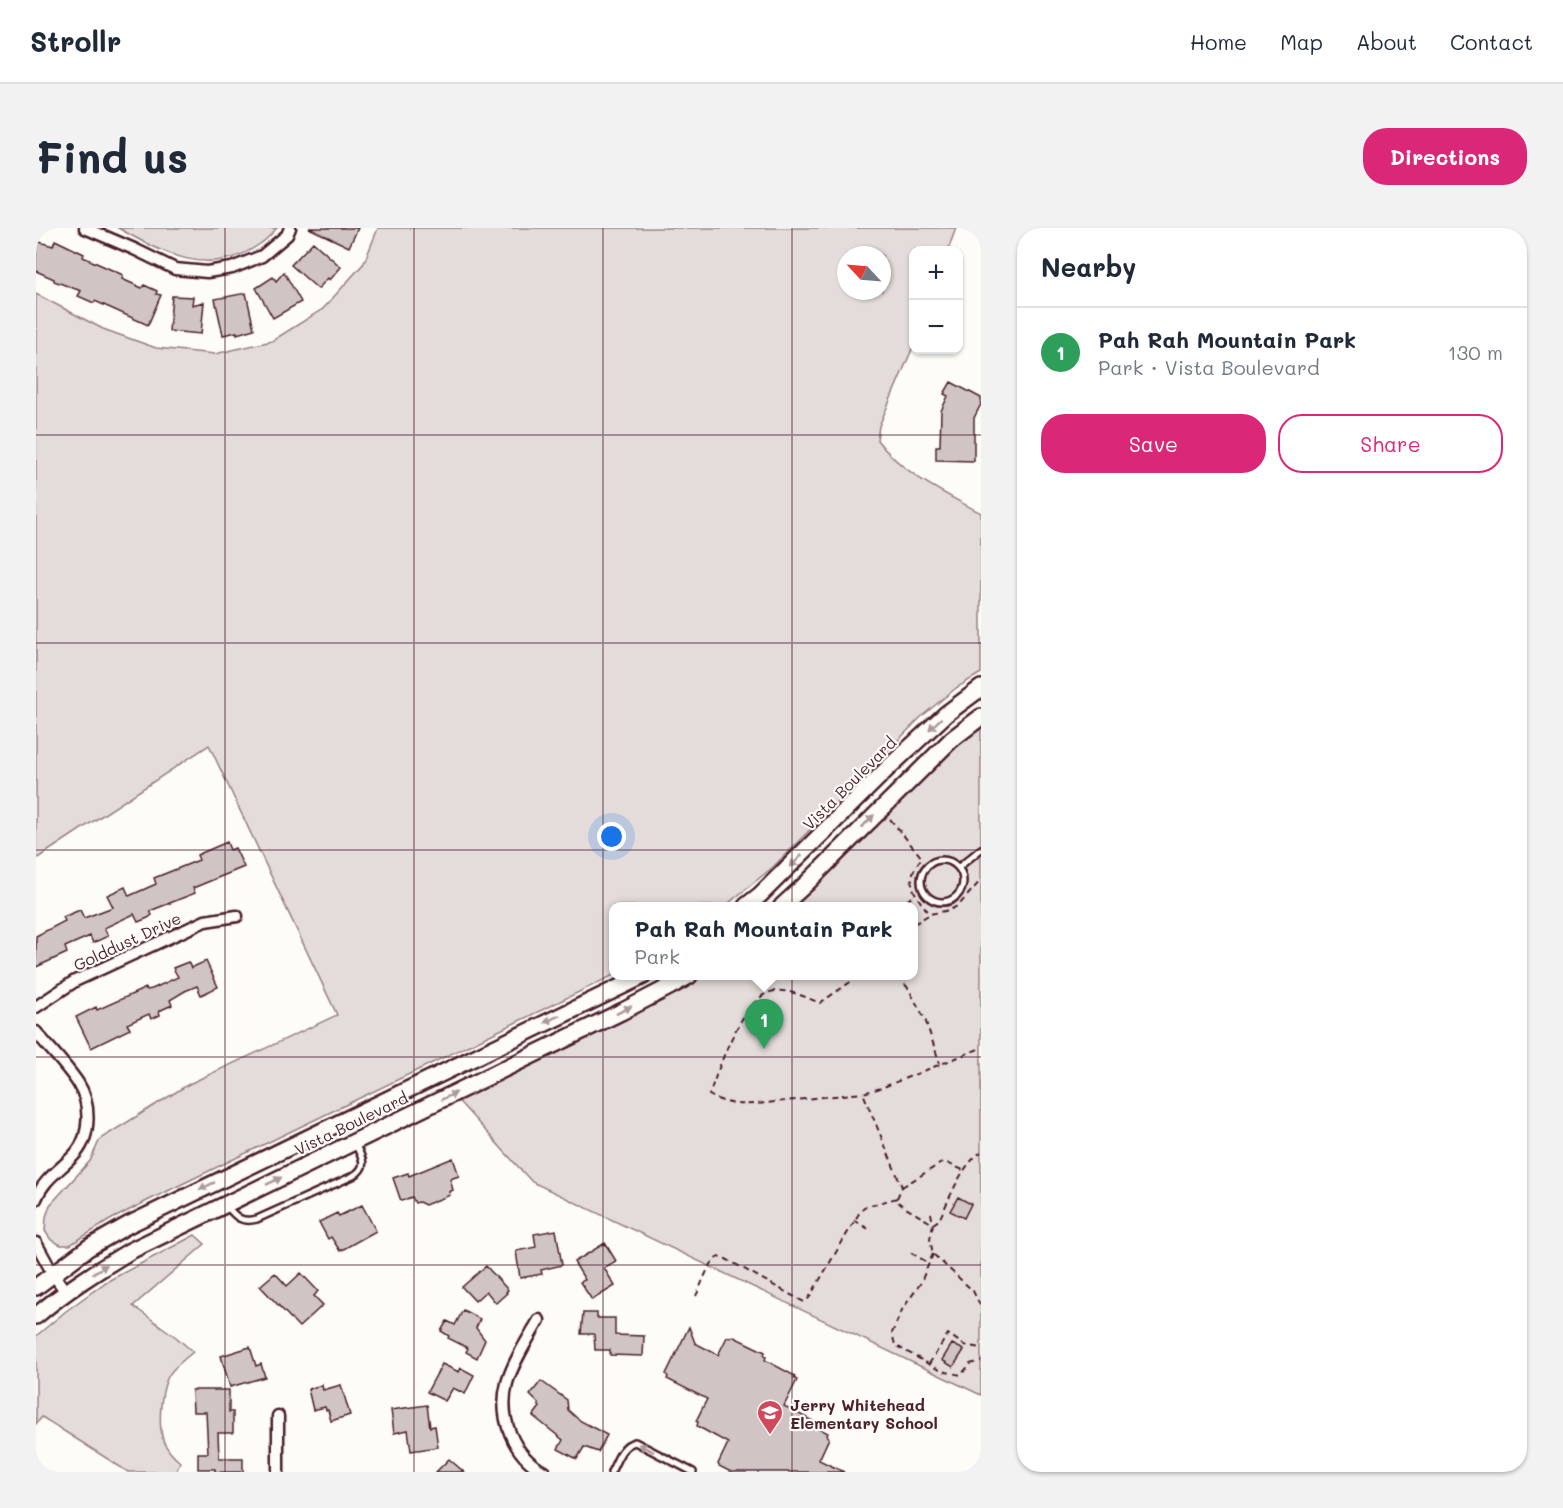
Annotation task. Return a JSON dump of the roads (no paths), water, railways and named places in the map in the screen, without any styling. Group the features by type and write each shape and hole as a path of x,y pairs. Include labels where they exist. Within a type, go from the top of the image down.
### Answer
{"main road":[{"name":"Vista Boulevard","path":"752,902 888,768 946,714 981,688"},
{"path":"786,902 951,740 981,717"},
{"name":"Vista Boulevard","path":"36,1287 88,1248 128,1224 633,980"},
{"name":"Vista Boulevard","path":"36,1316 89,1275 130,1251 623,1011 680,980"}],"street":[{"path":"86,228 176,269 207,272 232,268 262,256 287,235 290,228"},
{"name":"Golddust Drive","path":"36,1006 75,981 205,921 237,916"},
{"path":"36,1032 78,1083 86,1101 87,1113 86,1136 81,1146 42,1186 36,1198"},
{"path":"36,1243 66,1293"},
{"path":"539,1320 508,1382 504,1398 509,1431 516,1445 525,1458 544,1472"},
{"path":"278,1416 278,1472"}],"lane":[{"path":"959,867 981,849"},
{"path":"941,859 959,867 964,881 962,889 952,900 938,902 931,900 922,890 921,876 928,864 941,859"},
{"path":"225,1204 233,1214 248,1221 353,1176 361,1170 363,1163 354,1142"},
{"path":"611,1472 624,1448 635,1442 693,1472"}],"place":[{"name":"Pah Rah Mountain Park","path":"764,1049"},
{"name":"Jerry Whitehead Elementary School","path":"770,1436"}]}
